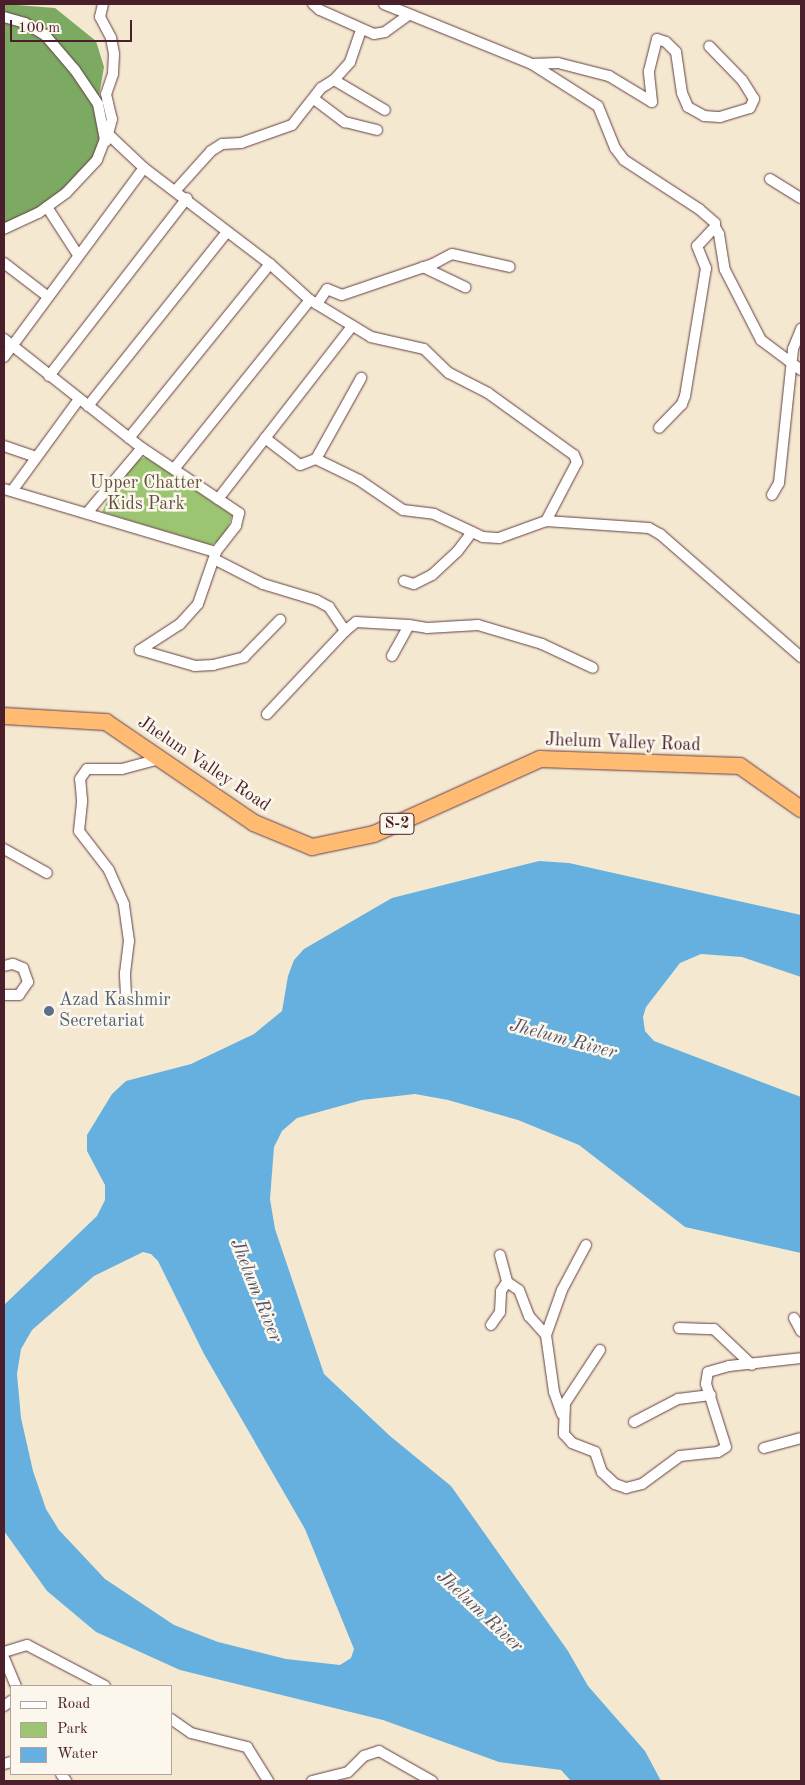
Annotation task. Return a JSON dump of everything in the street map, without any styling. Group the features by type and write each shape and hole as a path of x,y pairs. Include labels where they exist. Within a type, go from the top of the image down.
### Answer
{"highway":[{"name":"Jhelum Valley Road","path":"4,716 106,722 254,823 312,847 374,834 540,759 740,766 801,810"}],"street":[{"path":"4,229 47,207 72,187 97,160 109,135 112,119 106,94 113,74 114,54 111,38 100,17 104,4"},
{"path":"313,4 361,30 374,34 385,32 408,15"},
{"path":"384,4 532,64 598,106 615,148 624,160 699,209 715,223 719,234 725,270 761,340 797,368"},
{"path":"4,17 25,23 45,35 75,70 98,104 105,139 101,151"},
{"path":"176,190 211,151 222,144 241,143 292,125 328,82 334,80 350,62 361,30"},
{"path":"532,64 558,63 609,76 652,102 649,71 656,39 666,42 676,52 682,93 688,107 704,116 720,117 750,108 754,99 742,80 709,46"},
{"path":"334,80 385,110"},
{"path":"314,98 345,122 377,130"},
{"path":"109,135 144,168 187,198 226,232 270,264 313,302 371,337 424,349 449,373 488,393 574,455 577,462 546,521"},
{"path":"4,358 7,342 47,296 144,168"},
{"path":"770,179 801,198"},
{"path":"49,376 187,198"},
{"path":"47,207 78,255"},
{"path":"659,428 682,404 685,396 706,268 697,246 715,227"},
{"path":"88,406 226,232"},
{"path":"174,469 313,302 327,289 342,295 423,267 452,254 510,267"},
{"path":"4,263 47,296"},
{"path":"129,438 270,264"},
{"path":"423,267 465,287"},
{"path":"218,499 352,326"},
{"path":"772,495 779,483 785,403 797,368 793,349 801,330"},
{"path":"7,342 142,448 239,513 236,526 215,556 198,604 180,624 140,650 195,666 213,665 244,657 280,620"},
{"path":"265,438 300,465 316,459 361,378"},
{"path":"79,399 8,490 215,556 263,584 272,584 316,600 329,607 345,631"},
{"path":"4,446 36,456"},
{"path":"86,514 142,448"},
{"path":"316,459 359,480 403,510 434,514 483,537 499,538 546,521 594,526 639,525 660,534 801,657"},
{"path":"404,581 414,584 432,574 457,552 472,532"},
{"path":"267,714 345,631 356,622 427,628 478,625 542,644 593,668"},
{"path":"392,656 409,625"},
{"path":"126,995 125,972 129,941 124,904 109,870 79,831 82,800 80,779 87,769 122,769 159,759"},
{"path":"4,849 48,873"},
{"path":"4,966 13,964 23,968 28,982 19,995 4,995"},
{"path":"586,1245 562,1290 546,1335 554,1392 563,1417 566,1439 595,1452 602,1472 615,1484 626,1488 642,1484 680,1456 718,1452 726,1448 706,1384 708,1372 729,1366 752,1365 801,1358"},
{"path":"500,1255 507,1282 519,1290 529,1316 546,1335"},
{"path":"491,1325 500,1312 501,1291 507,1282"},
{"path":"794,1318 801,1331"},
{"path":"679,1328 714,1329 752,1365"},
{"path":"563,1417 567,1398 600,1350"},
{"path":"634,1422 678,1399 711,1395"},
{"path":"764,1448 801,1438"},
{"path":"4,1652 27,1645 103,1685"},
{"path":"4,1658 16,1685"},
{"path":"172,1720 191,1733 247,1746 268,1781"},
{"path":"312,1781 348,1772 364,1756 379,1751 432,1781"}],"green space":[{"path":"4,4 55,8 96,41 104,67 99,96 104,117 97,160 66,193 4,228"},
{"name":"Upper Chatter Kids Park","path":"146,457 232,515 227,531 219,541 211,545 102,512 117,480 139,459"}],"water":[{"name":"Jhelum River","path":"539,861 569,863 801,915 801,977 742,957 701,954 680,963 646,1007 643,1017 645,1031 654,1041 801,1097 801,1253 685,1227 579,1145 518,1120 448,1100 415,1094 362,1100 297,1118 282,1131 274,1147 270,1199 275,1229 324,1374 390,1436 451,1486 568,1651 588,1686 645,1751 661,1781 571,1781 561,1770 499,1762 383,1720 180,1670 96,1632 47,1591 4,1531 4,1305 97,1216 105,1200 105,1185 87,1151 87,1135 112,1094 126,1081 191,1064 254,1034 282,1011 288,976 294,960 304,949 392,898","holes":["143,1252 151,1254 158,1261 204,1354 305,1529 354,1649 351,1658 340,1665 286,1659 218,1642 174,1625 105,1579 59,1530 46,1509 33,1471 21,1418 17,1374 21,1349 32,1330 94,1276"]}],"place":[{"name":"Azad Kashmir Secretariat","path":"49,1011"}]}
